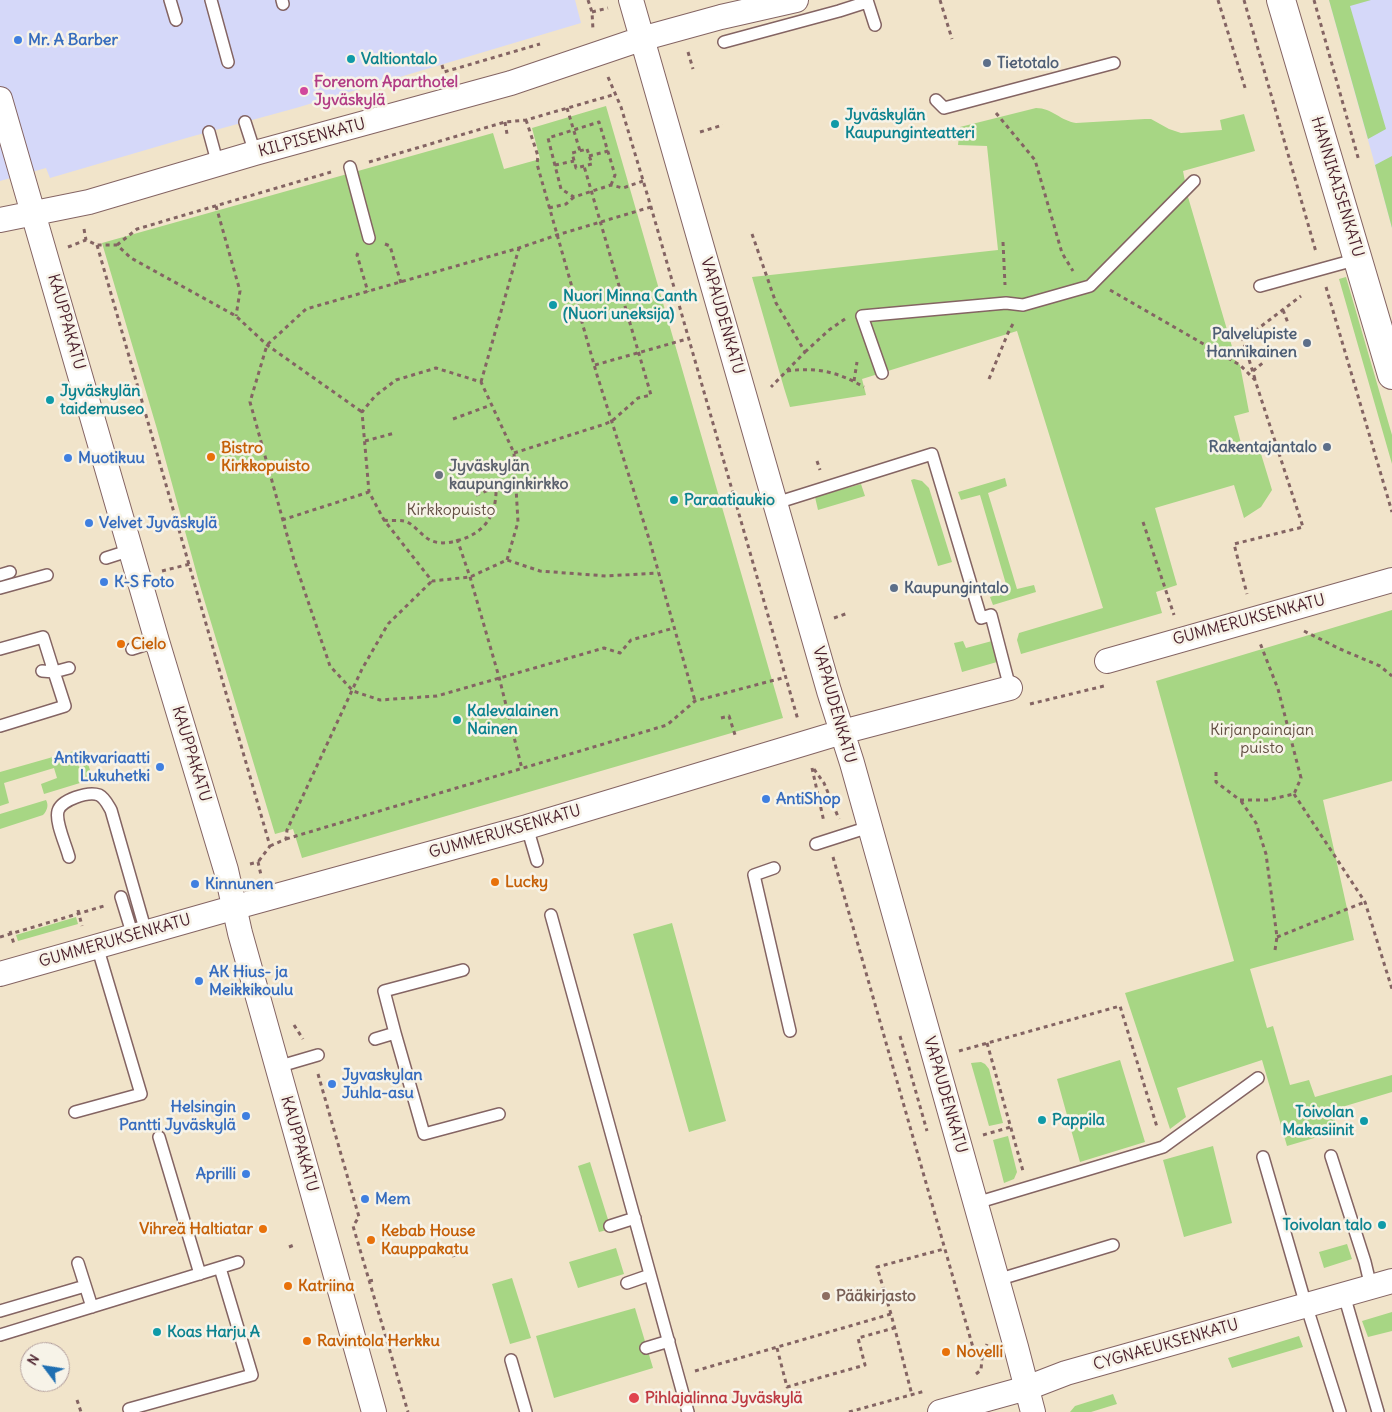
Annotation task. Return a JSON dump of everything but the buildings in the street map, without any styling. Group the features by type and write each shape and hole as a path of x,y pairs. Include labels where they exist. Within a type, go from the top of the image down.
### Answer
{"main road":[{"name":"HANNIKAISENKATU","path":"1281,0 1392,375"}],"street":[{"name":"VAPAUDENKATU","path":"631,0 842,732 976,1203 1033,1412"},
{"name":"KILPISENKATU","path":"0,220 31,204 89,202 255,153 511,83 641,39 796,0"},
{"name":"KAUPPAKATU","path":"0,98 157,641 226,870 236,907 240,933 374,1412"},
{"name":"GUMMERUKSENKATU","path":"1107,661 1392,580"},
{"name":"GUMMERUKSENKATU","path":"0,974 527,827 798,736 842,732 1017,697"},
{"name":"CYGNAEUKSENKATU","path":"940,1412 1027,1388 1066,1373 1381,1284"}],"lane":[{"path":"170,0 176,20"},
{"path":"211,0 228,62"},
{"path":"724,42 839,11 867,1 875,25"},
{"path":"936,100 944,108 1114,63"},
{"path":"245,122 255,153"},
{"path":"209,132 218,165"},
{"path":"350,167 369,238"},
{"path":"882,373 862,316 1006,303 1023,306 1090,286 1194,181"},
{"path":"1260,286 1358,259"},
{"path":"776,502 932,454 981,618 991,615 1017,697"},
{"path":"106,558 131,550"},
{"path":"0,588 47,575"},
{"path":"0,649 43,637 65,706 0,726"},
{"path":"132,649 157,641"},
{"path":"42,671 54,672 69,668"},
{"path":"69,857 57,818 58,810 61,804 68,800 89,794 99,795 106,801 111,810 140,934"},
{"path":"527,827 537,861"},
{"path":"816,844 869,827"},
{"path":"774,868 754,875 790,1031"},
{"path":"121,899 140,934"},
{"path":"551,915 688,1412"},
{"path":"76,1112 141,1094 97,946"},
{"path":"463,970 384,991 424,1134 499,1114"},
{"path":"375,1039 395,1033"},
{"path":"277,1067 315,1056"},
{"path":"976,1203 1164,1147 1258,1078"},
{"path":"159,1137 200,1274"},
{"path":"1331,1156 1364,1262 1381,1284"},
{"path":"1263,1157 1306,1306 1340,1412"},
{"path":"610,1226 634,1218"},
{"path":"997,1280 1113,1244"},
{"path":"0,1335 238,1262"},
{"path":"78,1263 92,1307"},
{"path":"129,1409 252,1375 220,1268"},
{"path":"627,1283 650,1275"},
{"path":"0,1311 85,1286"},
{"path":"1344,1295 1378,1412"},
{"path":"646,1348 669,1341"},
{"path":"512,1360 526,1412"}],"path":[{"path":"584,32 593,29 592,12 588,0"},
{"path":"940,0 952,39"},
{"path":"1218,0 1246,91"},
{"path":"1314,0 1361,168"},
{"path":"442,65 444,72 546,42"},
{"path":"608,76 616,94 651,207 687,339 786,676 798,736"},
{"path":"507,134 505,122 526,120 616,94"},
{"path":"982,98 1035,160 1062,253 1075,273 1090,286 1107,289 1240,365 1255,380"},
{"path":"567,108 580,151"},
{"path":"526,120 538,156 537,164 549,208 650,542 695,701"},
{"path":"574,197 561,189 548,138 600,122 615,175 611,185"},
{"path":"700,132 723,126"},
{"path":"587,149 589,156 592,164 576,168 572,153 587,149"},
{"path":"589,156 608,151"},
{"path":"555,165 574,161"},
{"path":"514,453 612,421 638,398 650,395 584,166"},
{"path":"549,208 566,204 574,197 611,185 623,188 643,181"},
{"path":"86,240 97,245 117,245 138,229 216,206 240,291 236,316"},
{"path":"651,207 401,283 306,309 267,345 250,402 294,560 330,666 353,691 380,700 437,696 604,648 620,653 631,640 674,628"},
{"path":"752,234 776,303 805,352"},
{"path":"368,292 357,255 369,238 390,246 401,283"},
{"path":"1003,242 1006,303"},
{"path":"97,245 270,846"},
{"path":"117,245 131,258 236,316 267,345 362,412"},
{"path":"507,560 518,522 514,453 481,382 519,248"},
{"path":"1248,595 1234,544 1303,527 1243,340 1302,295"},
{"path":"1283,310 1288,323"},
{"path":"771,387 829,330 844,319 862,316"},
{"path":"989,379 1008,333"},
{"path":"595,365 687,339"},
{"path":"1253,371 1265,361"},
{"path":"432,581 384,520 369,492 362,412 375,396 396,380 436,368 481,382"},
{"path":"787,371 807,369 824,371 845,376 864,387"},
{"path":"453,419 491,404"},
{"path":"365,441 395,433"},
{"path":"476,495 496,487 515,484"},
{"path":"384,520 405,521 433,541 444,543 471,536 484,528 491,516 496,501 496,487"},
{"path":"282,520 369,492"},
{"path":"1144,522 1174,616"},
{"path":"457,540 470,578 522,769"},
{"path":"286,839 287,830 362,669 388,624 432,581 470,578 507,560 540,570 568,573 606,576 658,573"},
{"path":"833,618 848,613"},
{"path":"1303,630 1340,650 1380,666 1392,676"},
{"path":"1260,642 1278,689 1301,778 1294,794"},
{"path":"245,865 258,862 270,846 286,839 667,725 695,701 786,676"},
{"path":"1017,697 1109,685"},
{"path":"804,770 813,768"},
{"path":"813,768 824,783 844,834"},
{"path":"813,768 814,781 828,840 944,1249 974,1350 982,1358"},
{"path":"1216,772 1216,782 1240,800 1256,824 1266,854 1277,937 1275,950"},
{"path":"1240,800 1267,800 1294,794"},
{"path":"1294,794 1365,902 1392,989"},
{"path":"258,862 262,878"},
{"path":"0,937 121,899"},
{"path":"1277,937 1365,902"},
{"path":"78,912 82,923"},
{"path":"11,932 15,947"},
{"path":"959,1051 1120,1006 1164,1147"},
{"path":"292,1018 295,1027 315,1056 359,1216 353,1226 408,1412"},
{"path":"900,1035 928,1135"},
{"path":"987,1043 1028,1188"},
{"path":"982,1135 1011,1126"},
{"path":"289,1247 294,1245"},
{"path":"912,1395 877,1267 944,1249"},
{"path":"452,1256 465,1252"},
{"path":"370,1281 375,1280"},
{"path":"678,1376 891,1314"},
{"path":"777,1348 787,1387 866,1365 858,1338 894,1328"},
{"path":"970,1378 981,1370 982,1358 987,1345 984,1336"},
{"path":"848,1412 928,1390"},
{"path":"77,1400 81,1412"}],"shaded area":[{"path":"0,0 575,0 581,23 296,108 50,178 46,168 0,181"},
{"path":"1329,0 1392,0 1392,228 1375,165"}],"green space":[{"path":"1329,0 1371,0 1350,6 1386,129 1368,139"},
{"name":"Kirkkopuisto","path":"606,106 783,718 302,858 293,829 275,834 200,586 157,429 102,243 493,133 504,169 540,159 532,128"},
{"path":"1036,108 1047,110 1076,123 1151,119 1181,133 1222,130 1220,120 1244,114 1255,151 1183,171 1188,197 1233,350 1227,352 1240,365 1249,412 1234,416 1242,447 1258,444 1272,490 1261,507 1244,518 1234,485 1155,508 1177,585 1156,592 1162,613 1021,654 1017,640 1019,633 1103,608 1017,331 862,379 866,395 790,407 752,277 998,250 987,146 958,145 960,127"},
{"path":"1392,156 1392,228 1375,165"},
{"path":"1346,277 1392,435 1392,464 1339,279"},
{"path":"1005,478 1007,486 988,493 1017,589 1034,585 1036,592 993,605 990,597 1008,591 980,495 961,500 958,492"},
{"path":"911,480 922,481 929,488 952,562 938,566"},
{"path":"861,484 865,496 818,510 815,497"},
{"name":"Kirjanpainajan puisto","path":"1392,610 1392,781 1323,800 1354,940 1250,969 1267,1028 1273,1026 1290,1085 1309,1080 1315,1097 1392,1075 1392,1092 1332,1110 1338,1131 1287,1146 1262,1060 1177,1088 1186,1117 1170,1129 1125,993 1234,961 1156,681"},
{"path":"963,641 966,648 992,641 1004,660 962,672 954,643"},
{"path":"74,751 79,767 88,764 93,779 44,794 41,784 57,778 54,768 4,783 9,803 0,806 0,772"},
{"path":"46,800 47,808 43,815 0,829 0,814"},
{"path":"76,917 78,924 18,941 16,935"},
{"path":"672,923 726,1121 689,1132 633,934"},
{"path":"1120,1060 1145,1142 1080,1162 1057,1079"},
{"path":"981,1062 989,1069 1003,1123 989,1126 971,1063"},
{"path":"1008,1136 1017,1172 1014,1179 1004,1183 993,1140"},
{"path":"1213,1146 1232,1223 1184,1237 1163,1160"},
{"path":"590,1162 611,1229 599,1232 578,1166"},
{"path":"1347,1244 1352,1259 1324,1268 1319,1252"},
{"path":"616,1248 624,1274 578,1288 569,1262"},
{"path":"512,1278 531,1338 510,1344 492,1284"},
{"path":"635,1308 653,1368 554,1398 536,1336"},
{"path":"1392,1312 1392,1331 1368,1337 1362,1321"},
{"path":"1299,1336 1303,1347 1232,1368 1228,1358"},
{"path":"1113,1394 1117,1404 1091,1412 1070,1412 1075,1406"}],"place":[{"name":"Mr. A Barber","path":"18,40"},
{"name":"Valtiontalo","path":"351,59"},
{"name":"Tietotalo","path":"987,63"},
{"name":"Forenom Aparthotel Jyväskylä","path":"304,91"},
{"name":"Jyväskylän Kaupunginteatteri","path":"835,124"},
{"name":"Nuori Minna Canth (Nuori uneksija)","path":"553,305"},
{"name":"Palvelupiste Hannikainen","path":"1307,343"},
{"name":"Jyväskylän taidemuseo","path":"50,400"},
{"name":"Rakentajantalo","path":"1327,447"},
{"name":"Bistro Kirkkopuisto","path":"211,457"},
{"name":"Muotikuu","path":"68,458"},
{"name":"Jyväskylän kaupunginkirkko","path":"439,475"},
{"name":"Paraatiaukio","path":"674,500"},
{"name":"Velvet Jyväskylä","path":"89,523"},
{"name":"K-S Foto","path":"104,582"},
{"name":"Kaupungintalo","path":"894,588"},
{"name":"Cielo","path":"121,644"},
{"name":"Kalevalainen Nainen","path":"457,720"},
{"name":"Antikvariaatti Lukuhetki","path":"160,767"},
{"name":"AntiShop","path":"766,799"},
{"name":"Lucky","path":"495,882"},
{"name":"Kinnunen","path":"195,884"},
{"name":"AK Hius- ja Meikkikoulu","path":"199,981"},
{"name":"Jyvaskylan Juhla-asu","path":"332,1084"},
{"name":"Helsingin Pantti Jyväskylä","path":"246,1116"},
{"name":"Pappila","path":"1042,1120"},
{"name":"Toivolan Makasiinit","path":"1364,1121"},
{"name":"Aprilli","path":"246,1174"},
{"name":"Mem","path":"365,1199"},
{"name":"Toivolan talo","path":"1382,1225"},
{"name":"Vihreä Haltiatar","path":"263,1229"},
{"name":"Kebab House Kauppakatu","path":"371,1240"},
{"name":"Katriina","path":"288,1286"},
{"name":"Pääkirjasto","path":"826,1296"},
{"name":"Koas Harju A","path":"157,1332"},
{"name":"Ravintola Herkku","path":"307,1341"},
{"name":"Novelli","path":"946,1352"},
{"name":"Pihlajalinna Jyväskylä","path":"634,1398"}]}
